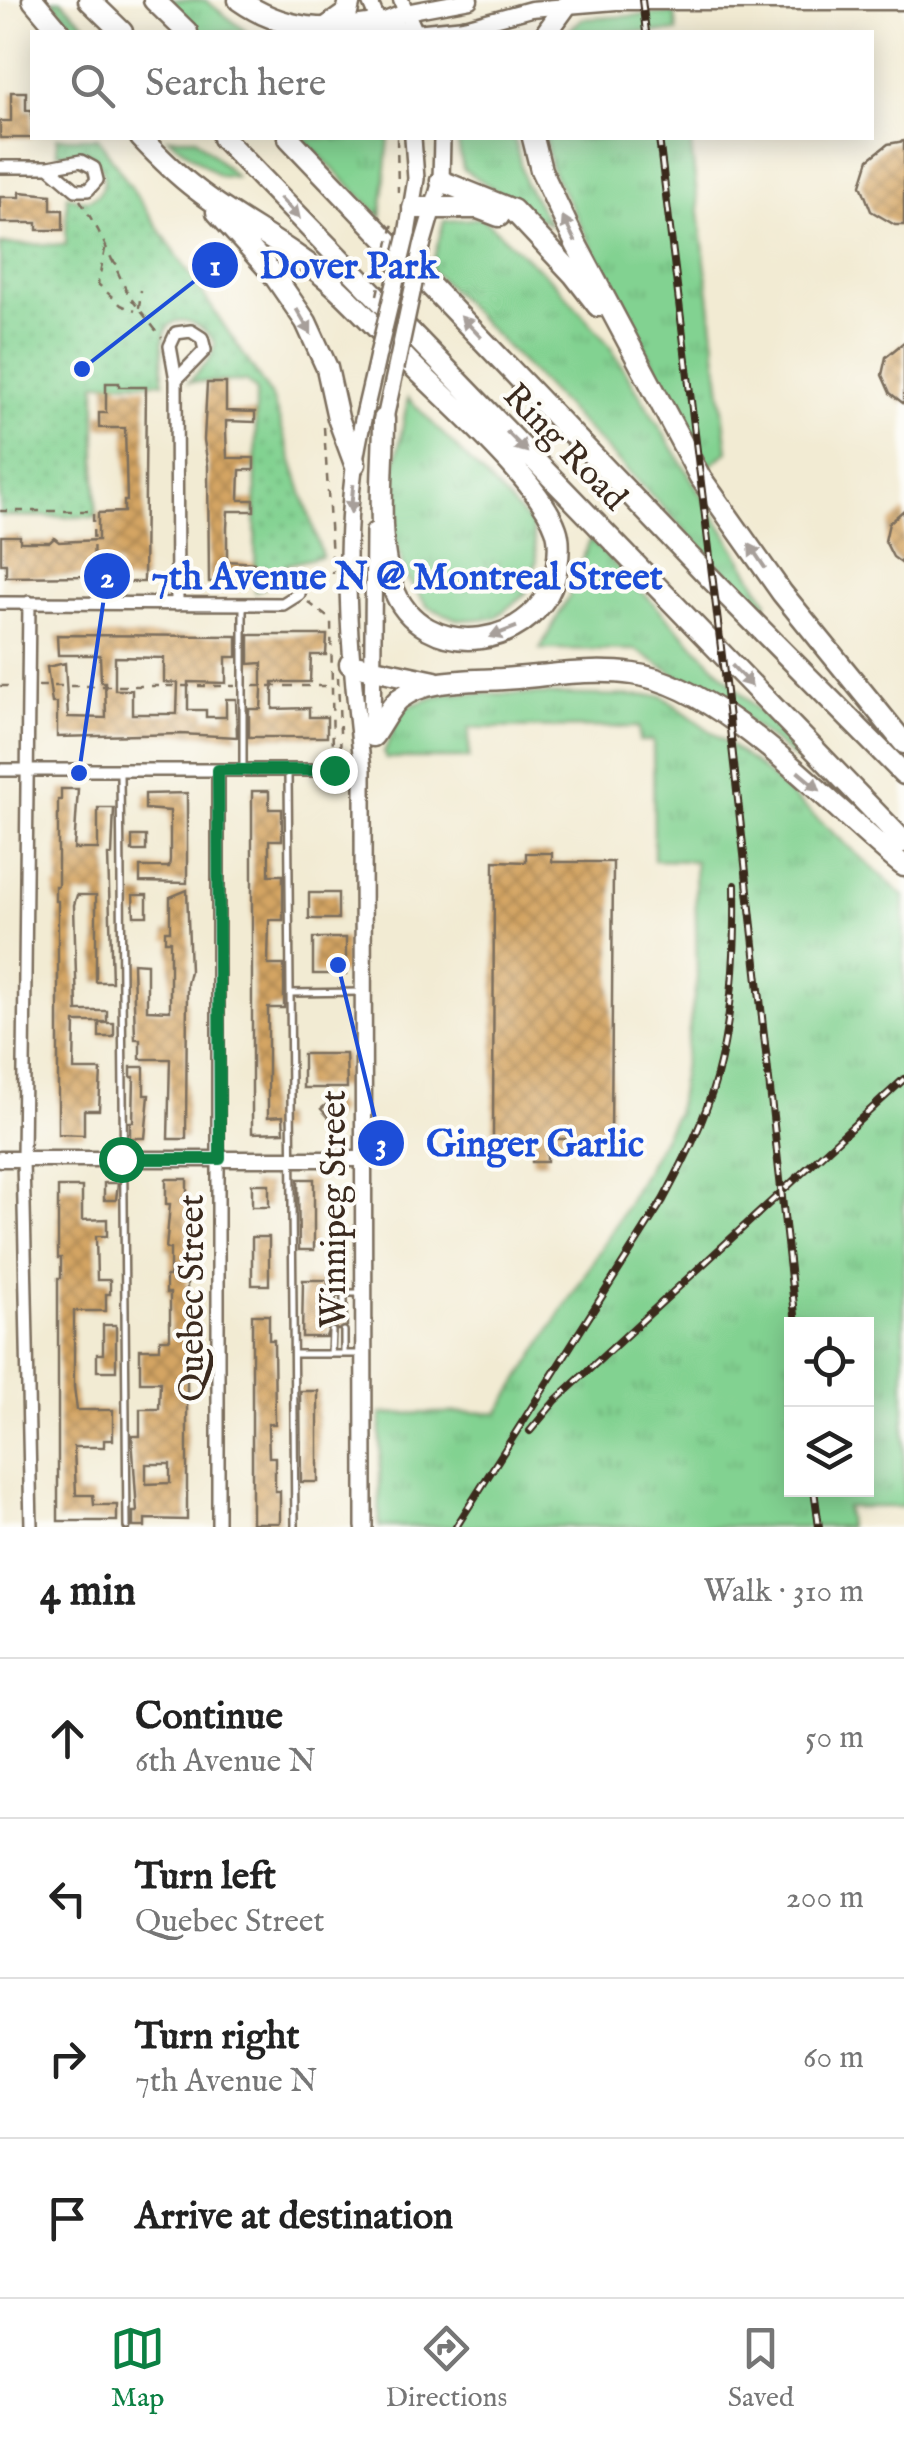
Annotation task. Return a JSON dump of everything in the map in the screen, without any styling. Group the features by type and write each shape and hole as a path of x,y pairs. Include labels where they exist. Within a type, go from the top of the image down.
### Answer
{"highway":[{"path":"33,0 58,30"},
{"path":"89,0 120,30"},
{"path":"154,0 185,30"},
{"path":"239,0 256,12 297,27 381,28"},
{"path":"323,30 346,13 350,0"},
{"path":"549,30 566,7"},
{"path":"143,140 199,192 273,274 306,322 327,368 338,418 355,464"},
{"name":"Ring Road","path":"225,140 904,842"},
{"name":"Ring Road","path":"291,140 712,580 904,774"},
{"path":"534,140 541,170 700,476 782,593 904,743"},
{"path":"442,181 514,210 574,275 630,347"},
{"path":"199,192 275,240 328,280 528,485 556,530 559,552 554,582 547,596 519,626 480,640 456,639 422,624 401,603 391,584 384,542 384,419"},
{"path":"415,207 478,208 538,236"},
{"path":"350,664 442,683 604,672 636,674 661,681 693,695 727,717 812,782 904,866"},
{"path":"373,736 399,699 442,683"}],"main road":[{"path":"381,28 403,6 414,30"},
{"name":"Winnipeg Street","path":"362,770 373,736 374,503 384,419 422,246 415,207 413,140"},
{"name":"Winnipeg Street","path":"364,1527 362,770 350,664 349,534 355,464 378,354 415,207 442,181 444,143"}],"street":[{"path":"369,0 381,28"},
{"path":"403,6 470,0"},
{"path":"464,30 531,10 613,1 904,2"},
{"path":"0,166 49,167 80,161 94,168 97,180 88,190 76,190 49,167"},
{"path":"176,380 204,350 202,338 191,331 176,333 170,346 176,380 177,604"},
{"path":"0,603 283,604 300,594"},
{"path":"29,602 23,1159 31,1527"},
{"path":"0,770 362,770"},
{"name":"Quebec Street","path":"218,770 218,1527"},
{"path":"0,1159 363,1159"}],"lane":[{"path":"243,604 243,770"},
{"path":"120,770 127,1527"},
{"path":"288,770 295,1527"},
{"path":"291,993 363,992"},
{"path":"332,1309 332,1294 364,1293"},
{"path":"344,1294 344,1309"},
{"path":"331,1354 332,1331"},
{"path":"344,1331 344,1354"},
{"path":"294,1354 364,1354"}],"path":[{"path":"398,140 400,180 415,207"},
{"path":"76,190 138,312 162,339 172,341"},
{"path":"376,296 392,223"},
{"path":"104,249 98,284 121,305 138,312"},
{"path":"110,258 122,269"},
{"path":"138,312 141,290"},
{"path":"0,512 93,511 94,603"},
{"path":"300,594 330,620 334,770"},
{"path":"0,686 332,686"}],"green space":[{"path":"52,0 61,0 91,30 76,30"},
{"path":"166,0 205,0 244,30 196,30"},
{"path":"675,13 677,30 570,30 581,19"},
{"path":"57,140 99,140 272,397 322,556 288,564 267,586 255,592 256,390 246,381 189,382 209,360 215,344 203,329 187,321 172,324 166,330 162,346 163,382 96,383 96,517 0,516 0,244 66,245 67,195 89,199 97,195 104,179 97,160 87,152 57,153"},
{"path":"171,140 198,140 236,177 219,176"},
{"path":"304,140 389,140 381,217"},
{"path":"457,140 514,140 525,183 551,226 463,169"},
{"path":"545,140 690,140 728,451 708,467 552,171"},
{"path":"482,218 555,283 609,345 767,601 763,610 431,269 444,221"},
{"path":"408,398 532,525 537,560 526,593 495,618 459,620 428,607 405,576 393,527 393,477"},
{"path":"590,539 802,755 803,765 739,714 636,650 540,649 569,596"},
{"path":"448,693 662,696 757,765 904,896 904,1507 846,1507 848,1527 379,1527 381,1414 499,1412 615,1226 676,1114 697,978 695,861 654,860 653,741 639,741 639,727 469,728 469,758 386,758 384,753 403,708"}],"building":[{"path":"11,92 26,92 30,138 0,138 0,121 11,121"},
{"path":"904,141 904,225 895,225 871,211 861,185 869,159 888,144"},
{"path":"20,192 51,195 51,210 63,210 63,230 37,230 37,223 0,223 0,197 20,197"},
{"path":"904,342 904,404 890,393 882,375 886,357"},
{"path":"106,383 146,387 144,582 119,582 119,564 90,564 90,576 6,577 6,564 1,564 1,536 20,536 20,542 50,542 54,538 59,542 98,540 98,513 124,512 125,428 99,428 99,413 106,413"},
{"path":"207,383 226,383 226,411 255,412 255,422 226,421 227,458 254,458 254,470 240,470 239,500 254,500 254,511 228,511 227,561 254,563 254,581 209,582 208,466 204,440"},
{"path":"904,510 904,565 893,557 885,541 889,523"},
{"path":"57,635 237,636 237,657 226,657 226,683 188,682 188,710 206,710 206,717 226,717 226,699 236,699 237,737 57,737 57,703 52,703 47,667 65,663 68,717 106,718 100,655 58,655","holes":["115,657 164,658 164,682 178,683 177,714 132,714 132,690 115,690"]},
{"path":"249,635 327,635 326,655 311,655 310,682 273,682 273,709 309,708 309,717 327,717 327,737 249,737 249,709 261,709 262,663 249,664"},
{"path":"61,789 78,789 74,849 98,849 98,808 114,808 112,855 108,855 112,982 96,982 96,895 77,895 74,905 77,1011 107,1011 107,1022 75,1022 74,1070 101,1070 99,1110 84,1110 84,1135 58,1134 55,886"},
{"path":"252,791 269,791 269,809 282,809 282,840 269,840 269,875 283,875 283,920 269,920 268,965 284,965 284,1008 268,1008 268,1117 283,1116 284,1132 252,1133"},
{"path":"187,793 187,883 140,882 140,867 169,867 170,860 170,811 145,809 145,794"},
{"path":"132,836 146,836 146,851 132,851"},
{"path":"526,853 552,853 552,862 613,862 611,1139 547,1139 547,1162 532,1162 532,1139 493,1139 494,861 526,862"},
{"path":"187,890 190,971 186,1139 168,1139 170,1059 140,1059 140,1039 135,1039 133,963 147,964 147,1010 170,1011 170,941 165,941 165,931 170,931 170,897"},
{"path":"309,893 338,893 338,919 309,919"},
{"path":"133,895 147,895 147,916 134,916"},
{"path":"313,938 346,938 346,974 313,974"},
{"path":"99,1023 114,1023 114,1037 99,1037"},
{"path":"303,1054 346,1054 347,1088 303,1088"},
{"path":"131,1067 144,1067 144,1095 149,1095 145,1138 130,1138 134,1077"},
{"path":"332,1100 341,1110 331,1120 321,1109"},
{"path":"166,1179 187,1179 187,1520 145,1519 145,1527 133,1527 133,1512 137,1512 132,1436 140,1436 140,1409 159,1409 160,1382 140,1382 140,1349 160,1349 160,1339 170,1339 166,1276 170,1276 170,1249 166,1249 170,1204 166,1204","holes":["146,1464 170,1464 170,1483 146,1484"]},
{"path":"298,1179 314,1179 314,1250 299,1250"},
{"path":"104,1183 118,1183 116,1200 104,1200"},
{"path":"252,1184 269,1184 269,1207 252,1207"},
{"path":"58,1187 82,1187 82,1220 107,1219 107,1236 96,1236 97,1280 110,1280 110,1294 106,1294 106,1311 74,1311 74,1387 77,1410 113,1410 113,1440 104,1440 104,1447 74,1447 76,1495 93,1495 94,1505 117,1505 117,1521 58,1521"},
{"path":"252,1237 269,1237 269,1285 252,1285"},
{"path":"303,1280 328,1280 326,1311 331,1315 338,1310 347,1314 347,1326 338,1330 330,1325 326,1337 302,1337"},
{"path":"252,1315 269,1315 269,1340 274,1340 275,1424 268,1424 269,1457 275,1457 280,1523 252,1523"},
{"path":"103,1325 116,1325 116,1371 97,1371 97,1354 103,1354"},
{"path":"300,1391 318,1391 318,1482 301,1482"}],"railway":[{"path":"642,0 646,30"},
{"path":"659,140 722,656 795,1317"},
{"path":"456,1527 663,1200 686,1156 716,1079 726,1032 734,958 735,885"},
{"path":"530,1431 556,1400 904,1079"},
{"path":"815,1497 819,1527"}],"place":[{"name":"Dover Park","path":"82,369"},
{"name":"7th Avenue N @ Montreal Street","path":"79,773"},
{"name":"Ginger Garlic","path":"338,965"}],"route":[{"path":"121,1159 220,1159 218,770 334,770"}]}
